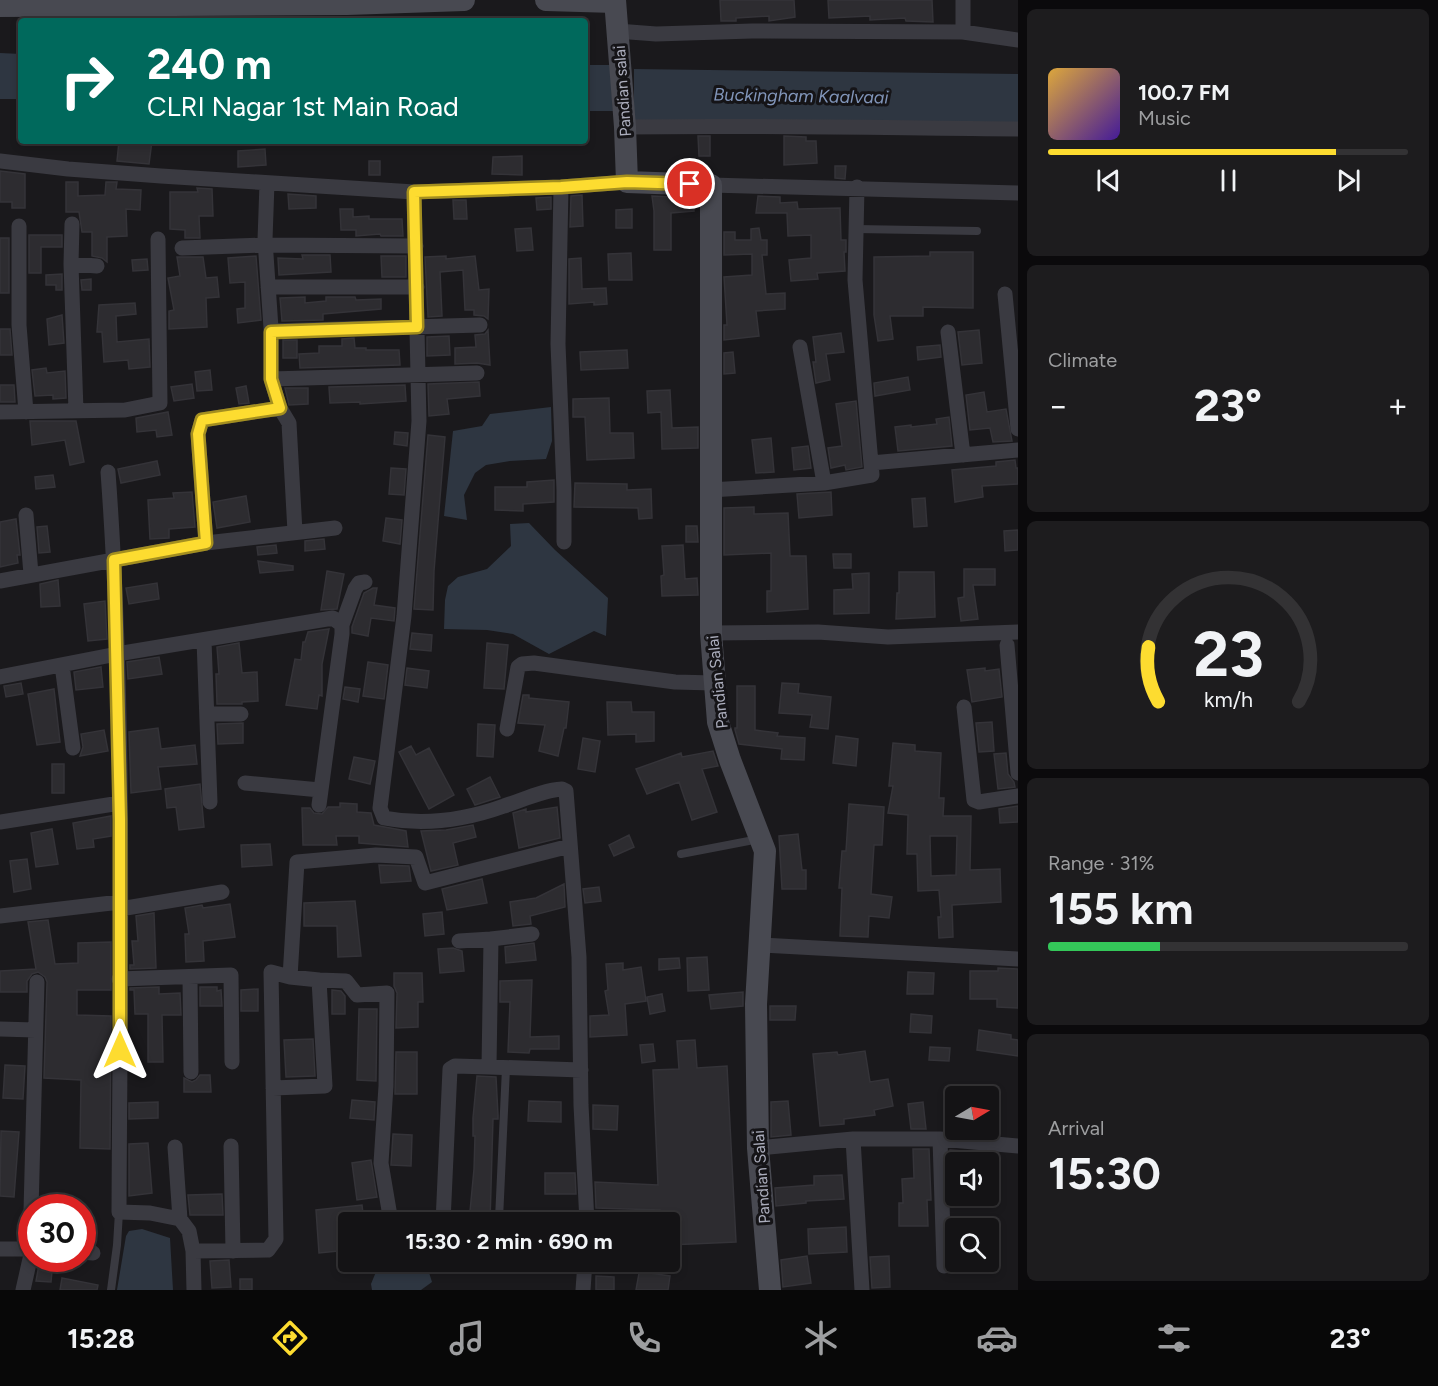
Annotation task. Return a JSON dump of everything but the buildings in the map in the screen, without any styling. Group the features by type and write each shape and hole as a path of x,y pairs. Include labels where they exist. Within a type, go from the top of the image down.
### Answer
{"street":[{"path":"0,6 464,0"},
{"path":"546,0 615,1"},
{"path":"963,0 963,32"},
{"name":"Pandian salai","path":"615,1 627,182"},
{"path":"617,31 656,34 752,31 963,32 1018,40"},
{"path":"625,127 1018,129"},
{"path":"0,161 68,169 414,192 561,187 627,182 1018,193"},
{"path":"267,183 266,245 271,379 280,408 289,423 295,532"},
{"name":"Pandian Salai","path":"711,185 711,633 718,722 765,851 756,1004 758,1148 770,1290"},
{"path":"561,187 558,344 564,542"},
{"path":"710,490 824,483 872,475 855,280 857,188"},
{"path":"414,192 419,421 404,616 381,812 384,818 407,822 460,819 550,790 566,791 579,957 587,1212"},
{"path":"72,224 71,264 76,411"},
{"path":"19,226 19,325 26,412"},
{"path":"0,412 125,410 160,403 158,239"},
{"path":"182,248 266,245 416,246"},
{"path":"71,264 97,266"},
{"path":"268,287 417,286"},
{"path":"1005,294 1018,429"},
{"path":"271,332 480,325"},
{"path":"948,332 963,455"},
{"path":"800,347 824,483"},
{"path":"271,379 477,374"},
{"path":"206,543 198,434 202,420 280,408"},
{"path":"871,463 1018,450"},
{"path":"108,472 114,560 120,803 119,1212 180,1219"},
{"path":"26,515 31,574"},
{"path":"0,581 206,543 336,528"},
{"path":"245,783 320,797 342,625 355,589 359,583 365,582"},
{"path":"0,677 117,654 333,618 342,625"},
{"path":"711,633 818,632 888,637 1018,632"},
{"path":"204,640 210,802"},
{"path":"1006,645 1018,773"},
{"path":"507,729 518,667 522,664 534,663 675,682 714,683"},
{"path":"62,665 73,748"},
{"path":"964,706 974,800 979,802 1018,796"},
{"path":"207,714 241,714"},
{"path":"0,822 120,803"},
{"path":"290,977 297,862 376,855 416,857 425,884 570,846"},
{"path":"0,916 120,905 222,892"},
{"path":"459,941 532,934"},
{"path":"489,1067 491,939"},
{"path":"760,945 1018,959"},
{"path":"193,1251 268,1250 276,1239 271,972 290,977 346,981 357,995 387,993 386,1086 381,1163 389,1212"},
{"path":"119,979 231,975 232,1062"},
{"path":"190,978 191,1072"},
{"path":"273,1088 325,1086 319,980"},
{"path":"32,1194 37,982"},
{"path":"0,1029 35,1030"},
{"path":"443,1212 450,1069 456,1066 581,1070"},
{"path":"853,1138 862,1290"},
{"path":"758,1148 853,1138 940,1139 1018,1146"},
{"path":"940,1139 944,1266"},
{"path":"231,1146 233,1251"},
{"path":"175,1147 180,1219 189,1231 193,1251 194,1290"},
{"path":"0,1249 18,1250"},
{"path":"23,1290 27,1272"},
{"path":"583,1290 584,1272"}],"lane":[{"path":"856,229 977,231"},
{"path":"681,854 761,839"},
{"path":"499,1212 506,1068"},
{"path":"111,1290 119,1212"}],"water":[{"path":"0,53 18,54 18,99 0,99"},
{"path":"588,65 610,65 613,111 588,111"},
{"name":"Buckingham Kaalvaai","path":"634,69 1018,74 1018,128 634,125"},
{"path":"551,407 552,441 546,459 486,465 475,473 464,495 467,520 444,516 453,431 482,426 490,414"},
{"path":"529,523 608,598 606,636 594,631 549,654 513,634 487,630 444,629 448,586 458,577 487,569 511,546 510,524"},
{"path":"142,1229 170,1238 173,1290 117,1290 126,1236 129,1231"},
{"path":"376,1272 429,1272 432,1282 421,1290 372,1290 371,1284"}],"route":[{"path":"120,1050 120,819 114,560 206,543 198,434 202,420 280,408 271,379 271,332 417,327 414,192 561,187 627,182 690,184"}]}
